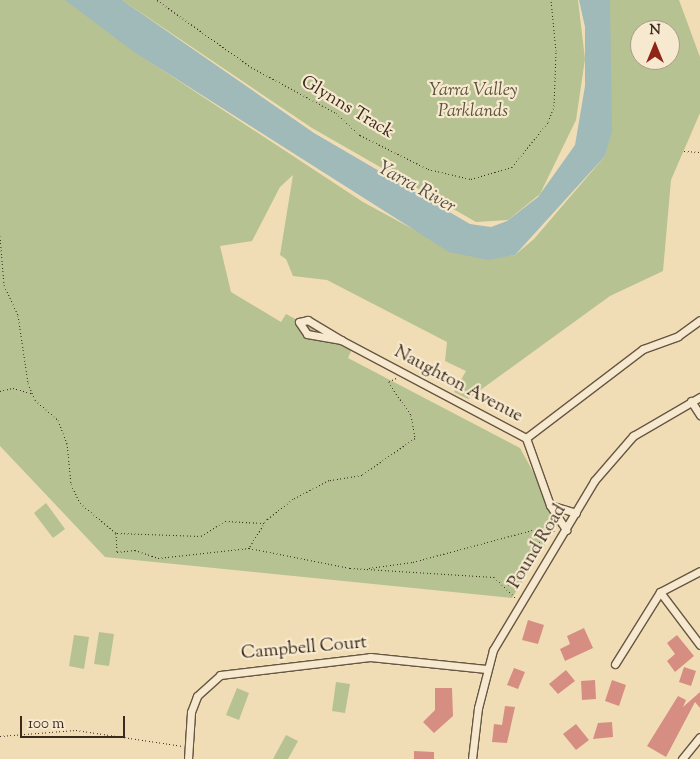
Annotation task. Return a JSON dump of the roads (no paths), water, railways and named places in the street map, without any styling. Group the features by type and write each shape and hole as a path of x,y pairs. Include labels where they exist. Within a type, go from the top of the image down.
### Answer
{"street":[{"name":"Naughton Avenue","path":"340,340 307,334 299,322 308,320 340,340 526,438 550,505 563,526"},
{"path":"526,438 643,349 678,336 700,320"},
{"name":"Pound Road","path":"472,759 486,669 563,526 576,513 612,456 633,436 700,397"},
{"path":"691,402 700,415"},
{"path":"550,505 576,513"},
{"path":"615,664 660,592 700,571"},
{"path":"660,592 700,644"},
{"name":"Campbell Court","path":"188,759 188,747 197,696 220,675 240,669 370,657 486,669"},
{"path":"682,759 700,737"}],"water":[{"path":"65,0 122,0 314,133 470,224 491,227 507,221 538,197 575,145 585,86 585,27 579,0 610,0 612,131 605,156 515,255 488,260 449,252 134,52"}],"park label":[{"name":"Yarra Valley Parklands","path":"473,102"}],"water label":[{"name":"Yarra River","path":"416,188"}]}
